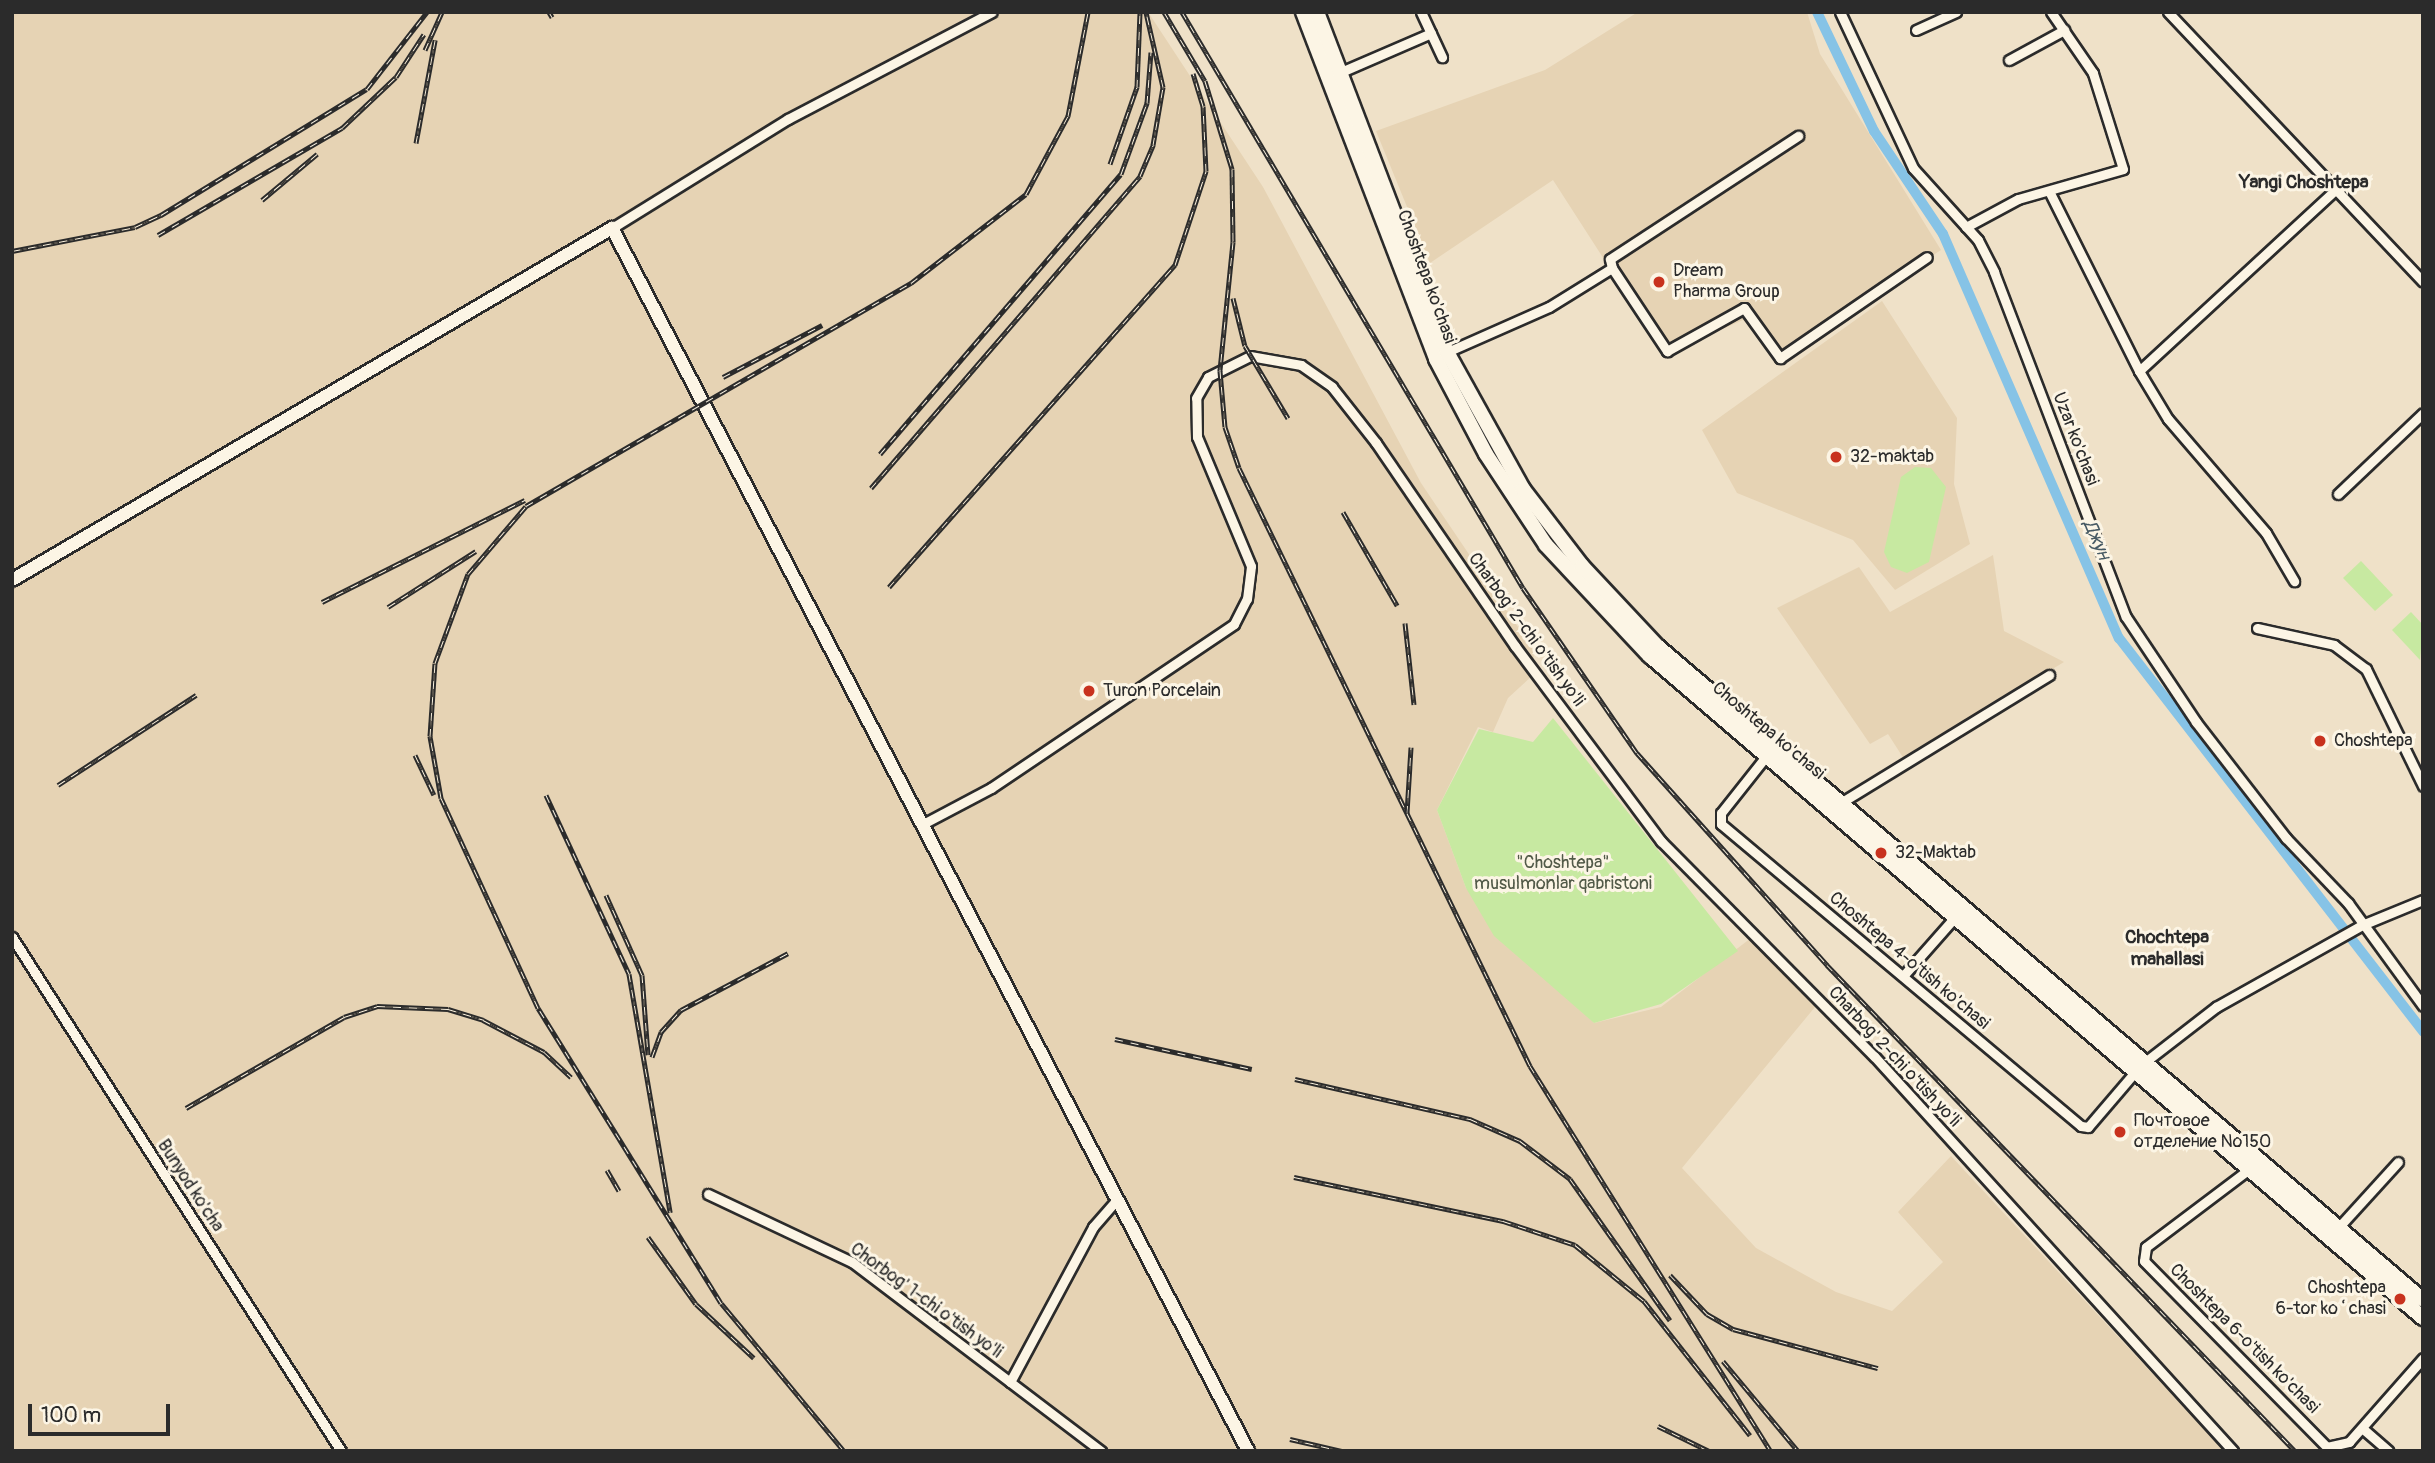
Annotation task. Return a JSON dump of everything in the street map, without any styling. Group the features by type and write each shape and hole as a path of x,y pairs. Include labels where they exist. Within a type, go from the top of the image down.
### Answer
{"main road":[{"name":"Choshtepa ko'chasi","path":"1303,12 1460,408 1546,545 1767,755 1955,917 2034,977"},
{"name":"Choshtepa ko'chasi","path":"1317,12 1447,352 1523,489 1606,603 1842,802 2034,977 2423,1300"},
{"name":"Choshtepa ko'chasi","path":"2140,1067 2248,1170 2423,1318"}],"street":[{"path":"12,580 612,228 788,119 992,12"},
{"path":"1421,12 1442,57"},
{"name":"Uzar ko'chasi","path":"1840,12 1913,168 1966,228 1994,272 2126,617 2212,743 2423,1006"},
{"path":"1916,30 1956,12"},
{"path":"1966,228 2018,199 2123,169 2093,73 2051,12"},
{"path":"2168,12 2423,282"},
{"path":"2009,60 2064,30"},
{"path":"1341,72 1431,33"},
{"path":"1798,136 1610,259 1612,268 1667,351 1744,308 1780,358 1927,257"},
{"path":"2139,372 2336,189"},
{"path":"2049,191 2139,372 2168,419 2266,533 2294,581"},
{"path":"612,228 1115,1202 1248,1451"},
{"path":"1447,352 1522,321 1612,268"},
{"name":"Charbog' 2-chi o'tish yo'li","path":"921,825 991,788 1234,624 1247,599 1251,566 1197,437 1196,398 1208,377 1250,356 1301,365 1332,387 1376,443 1515,646 1661,841 1874,1056 2233,1451"},
{"path":"2338,494 2423,413"},
{"path":"2257,628 2334,645 2367,669 2423,786"},
{"path":"1842,802 2049,675"},
{"name":"Choshtepa 4-o'tish ko'chasi","path":"1767,755 1719,821 2084,1128 2140,1067"},
{"path":"2140,1067 2216,1007 2359,926 2423,900"},
{"path":"2411,906 2423,906"},
{"path":"1903,976 1955,917"},
{"name":"Bunyod ko'cha","path":"12,937 341,1451"},
{"path":"2337,1228 2399,1162"},
{"name":"Choshtepa 6-o'tish ko'chasi","path":"2248,1170 2146,1247 2142,1258 2327,1447 2349,1442 2423,1358"},
{"name":"Chorbog' 1-chi o'tish yo'li","path":"708,1194 852,1262 1101,1451"},
{"name":"Chorbog' 1-chi o'tish yo'li","path":"1010,1382 1093,1227 1115,1202"},
{"path":"2362,1428 2388,1451"}],"shaded area":[{"path":"12,12 1148,12 1263,187 1421,483 1534,651 1533,675 1508,698 1493,732 1478,727 1437,810 1466,888 1594,1023 1661,1007 1751,938 1815,1007 1682,1168 1756,1248 1836,1292 1892,1311 1943,1262 1898,1212 1951,1156 2224,1451 12,1451"},
{"path":"1638,12 1807,12 1820,54 1941,250 1781,354 1743,320 1665,354 1553,180 1430,263 1376,131 1545,70"},
{"name":"32-maktab","path":"1882,301 1957,418 1954,484 1970,544 1895,590 1853,540 1737,493 1702,430"},
{"path":"1993,555 2004,631 2064,662 1904,759 1888,734 1870,744 1777,608 1859,567 1890,612"}],"green space":[{"path":"1915,467 1931,468 1946,487 1929,562 1907,573 1891,567 1884,552 1901,477"},
{"path":"2361,561 2393,595 2375,611 2343,578"},
{"path":"2411,612 2423,625 2420,660 2392,630"},
{"name":"\"Choshtepa\" musulmonlar qabristoni","path":"1553,718 1738,951 1661,1004 1594,1023 1494,936 1466,888 1437,810 1479,729 1533,742"}],"waterway":[{"name":"Джун","path":"1817,12 1874,131 1943,234 2119,638 2423,1032"}],"railway":[{"path":"12,251 135,227 161,215 367,89 427,12"},
{"path":"425,50 442,12"},
{"path":"549,12 552,17"},
{"path":"844,1451 721,1303 538,1008 441,798 430,736 435,663 468,574 526,506 911,283 1026,194 1068,116 1088,12"},
{"path":"1110,164 1137,87 1140,12"},
{"path":"871,488 1140,176 1153,145 1163,87 1146,12"},
{"path":"1164,12 1205,81 1232,169 1233,242 1220,371 1225,427 1239,468 1530,1066 1771,1451"},
{"path":"1182,12 1523,588 1637,753 1827,965 2295,1451"},
{"path":"158,235 342,128 396,77 424,34"},
{"path":"416,143 435,40"},
{"path":"880,454 1121,174 1147,103 1151,52"},
{"path":"889,587 1175,265 1206,171 1203,106 1193,73"},
{"path":"262,200 317,154"},
{"path":"1233,298 1245,346 1288,418"},
{"path":"723,377 822,325"},
{"path":"322,602 525,500"},
{"path":"1343,512 1397,605"},
{"path":"388,607 476,551"},
{"path":"1405,623 1414,705"},
{"path":"58,785 196,695"},
{"path":"1407,813 1411,747"},
{"path":"415,755 434,795"},
{"path":"546,795 629,974 670,1212"},
{"path":"606,895 642,975 648,1055"},
{"path":"652,1057 661,1032 681,1010 788,953"},
{"path":"186,1108 344,1017 377,1006 448,1009 483,1020 544,1052 571,1077"},
{"path":"1115,1039 1252,1069"},
{"path":"1295,1079 1470,1119 1520,1141 1570,1179 1670,1320"},
{"path":"607,1170 619,1191"},
{"path":"1294,1177 1503,1221 1575,1245 1644,1301 1750,1435"},
{"path":"648,1237 696,1304 754,1358"},
{"path":"1670,1275 1707,1314 1733,1329 1878,1368"},
{"path":"1723,1361 1798,1451"},
{"path":"1658,1426 1709,1451"},
{"path":"1290,1439 1342,1451"}],"place":[{"name":"Dream Pharma Group","path":"1659,282"},
{"name":"32-maktab","path":"1836,457"},
{"name":"Turon Porcelain","path":"1089,691"},
{"name":"Choshtepa","path":"2320,741"},
{"name":"32-Maktab","path":"1881,853"},
{"name":"Почтовое отделение №150","path":"2120,1132"},
{"name":"Choshtepa 6-tor koʻchasi","path":"2400,1299"}],"district":[{"name":"Yangi Choshtepa","path":"2304,183"},
{"name":"Chochtepa mahallasi","path":"2167,949"}]}
